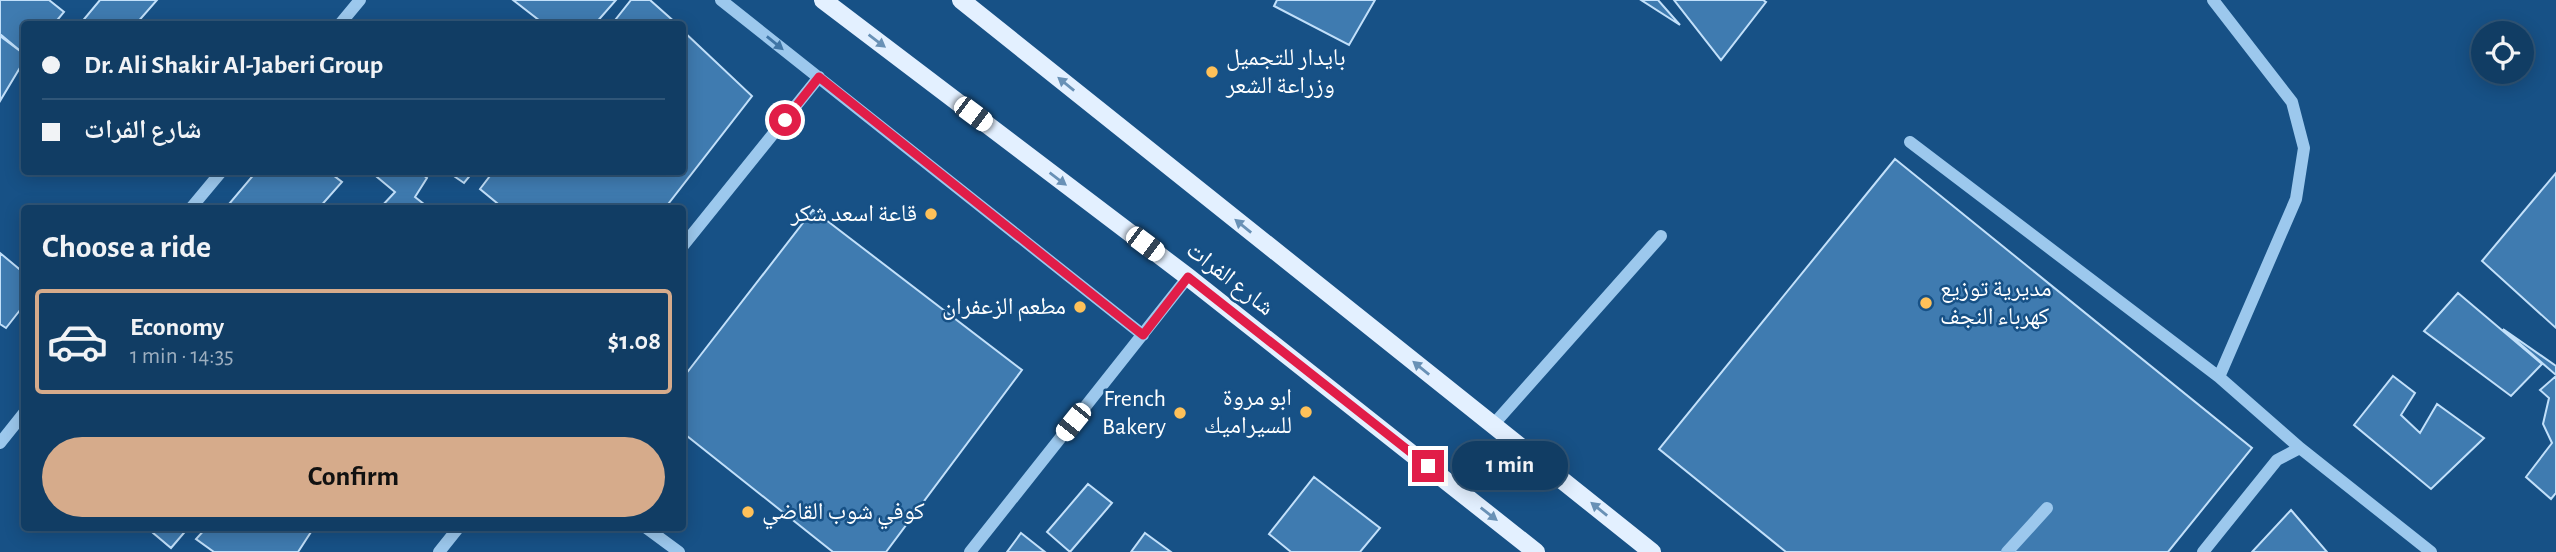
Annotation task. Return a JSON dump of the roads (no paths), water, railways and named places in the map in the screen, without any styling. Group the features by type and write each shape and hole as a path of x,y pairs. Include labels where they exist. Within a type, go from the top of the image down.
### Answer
{"main road":[{"name":"شارع الفرات","path":"823,0 1188,277 1536,552"},
{"name":"شارع الفرات","path":"961,0 1652,552"}],"street":[{"path":"342,21 360,0"},
{"path":"722,0 1143,335"},
{"path":"2213,0 2292,102 2304,148 2296,199 2219,377"},
{"path":"686,242 819,77"},
{"path":"1910,142 2219,377 2300,448 2431,552"},
{"path":"193,205 218,175"},
{"path":"1493,425 1661,236"},
{"path":"970,552 1188,277"},
{"path":"0,443 21,417"},
{"path":"2203,552 2277,460 2300,448"},
{"path":"2007,552 2047,508"},
{"path":"439,552 456,531"},
{"path":"650,531 679,552"}],"place":[{"name":"بايدار للتجميل وزراعة الشعر","path":"1212,72"},
{"name":"قاعة اسعد شكر","path":"931,214"},
{"name":"مديرية توزيع كهرباء النجف","path":"1926,303"},
{"name":"مطعم الزعفران","path":"1080,307"},
{"name":"ابو مروة للسيراميك","path":"1306,412"},
{"name":"French Bakery","path":"1180,413"},
{"name":"كوفي شوب القاضي","path":"748,512"}]}
